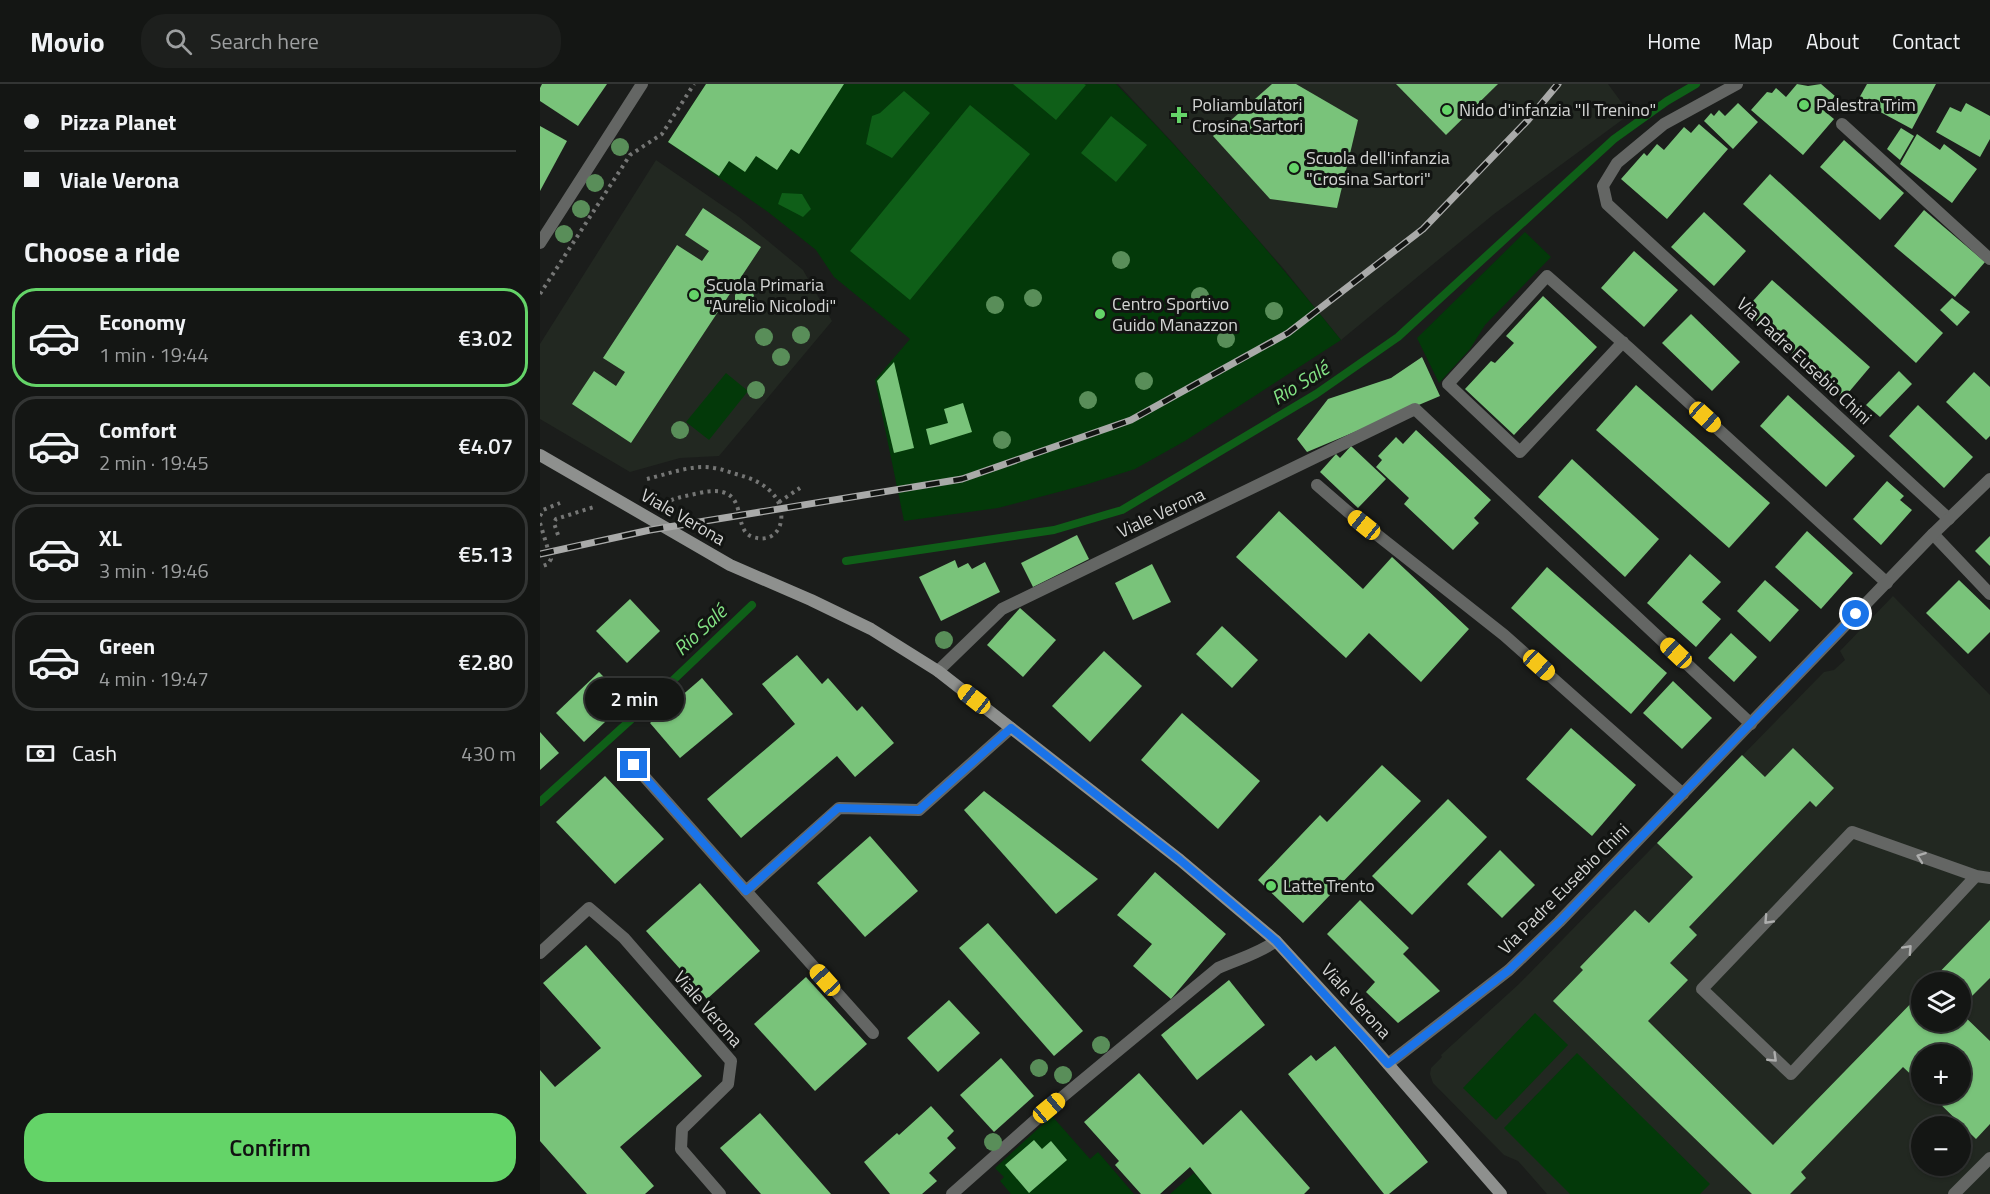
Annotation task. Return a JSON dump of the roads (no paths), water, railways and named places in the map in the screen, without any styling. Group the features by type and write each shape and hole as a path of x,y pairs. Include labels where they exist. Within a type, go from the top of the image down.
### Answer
{"main road":[{"name":"Viale Verona","path":"540,455 730,565 871,628 938,671 1180,860 1276,941 1388,1064 1501,1194"}],"street":[{"path":"540,243 642,84"},
{"name":"Via Padre Eusebio Chini","path":"1737,84 1664,124 1617,163 1603,186 1608,204 1949,519"},
{"path":"1842,124 1990,259"},
{"path":"1623,342 1520,452 1448,384 1547,276 1623,342 1887,583"},
{"name":"Viale Verona","path":"938,671 1002,609 1415,409 1751,724"},
{"name":"Via Padre Eusebio Chini","path":"1388,1064 1509,970 1559,922 1990,479"},
{"path":"1317,485 1504,635 1683,794"},
{"path":"1934,534 1990,594"},
{"path":"746,891 838,808 919,810 1011,728"},
{"path":"634,765 873,1033"},
{"path":"1976,876 1791,1074 1702,989 1852,832 1976,876 1990,878"},
{"name":"Viale Verona","path":"540,954 589,908 624,938 731,1061 728,1084 682,1130 681,1149 720,1194"},
{"path":"951,1194 1049,1108 1218,968 1262,951 1276,941"},
{"path":"1954,1194 1990,1158"}],"waterway":[{"name":"Rio Salé","path":"846,561 1054,530 1122,510 1316,394 1398,337 1614,139 1667,101 1696,84"},
{"name":"Rio Salé","path":"540,802 646,706 752,605"}],"railway":[{"path":"540,554 650,530 962,479 1131,420 1288,333 1423,229 1528,120 1558,84"}],"place":[{"name":"Palestra Trim","path":"1804,105"},
{"name":"Nido d'infanzia \"Il Trenino\"","path":"1447,110"},
{"name":"Poliambulatori Crosina Sartori","path":"1179,115"},
{"name":"Scuola dell'infanzia \"Crosina Sartori\"","path":"1294,168"},
{"name":"Scuola Primaria \"Aurelio Nicolodi\"","path":"694,295"},
{"name":"Centro Sportivo Guido Manazzon","path":"1100,314"},
{"name":"Latte Trento","path":"1271,886"}]}
